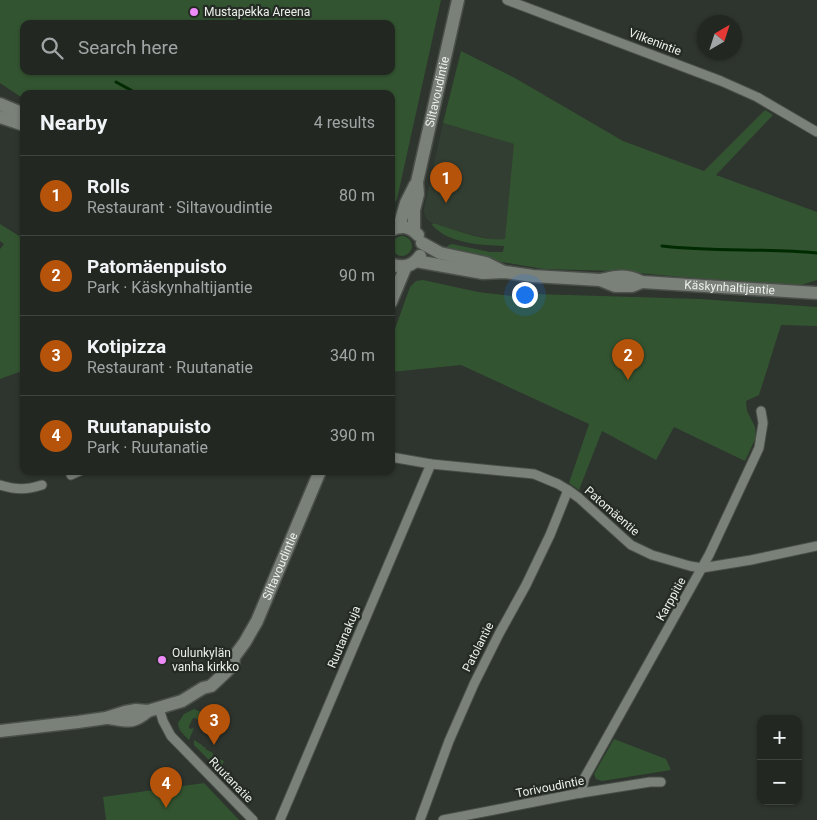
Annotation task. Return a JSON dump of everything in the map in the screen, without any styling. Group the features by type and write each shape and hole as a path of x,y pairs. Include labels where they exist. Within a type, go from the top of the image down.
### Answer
{"main road":[{"name":"Siltavoudintie","path":"395,228 416,182 458,0"},
{"path":"0,104 20,112"},
{"path":"0,117 20,124"},
{"name":"Siltavoudintie","path":"414,231 414,210 418,194 416,182"},
{"path":"395,228 406,227 414,231 422,243 420,255 411,264 395,294"},
{"name":"Käskynhaltijantie","path":"422,243 440,253 486,263 505,272"},
{"name":"Käskynhaltijantie","path":"395,265 400,267 411,264 482,273 505,272 533,276 600,280 615,286 632,286 642,282 817,293"},
{"name":"Siltavoudintie","path":"0,731 106,718 136,710 154,710 182,701 203,688 207,680 227,660 234,657 250,634 265,604 318,475"}],"street":[{"name":"Vilkenintie","path":"507,0 721,80 757,97 817,132"},
{"name":"Karppitie","path":"581,793 585,777 702,568 759,448 763,423 761,411"},
{"name":"Patomäentie","path":"395,458 431,464 534,474 558,484 579,498 631,545 652,555 690,566 702,568 817,546"},
{"name":"Ruutanakuja","path":"280,820 431,464"},
{"path":"0,486 26,489 42,485"},
{"name":"Patolantie","path":"420,820 449,741 474,684 526,585 550,535 568,490"},
{"name":"Ruutanatie","path":"154,710 172,736 253,820"},
{"name":"Torivoudintie","path":"443,820 581,793 661,782"}],"shaded area":[{"path":"443,123 515,144 505,240 496,240 452,230 430,222 426,218 424,209"}],"green space":[{"path":"0,0 441,0 395,202 395,90 20,90 20,96 0,83"},
{"path":"461,51 515,78 623,141 704,171 765,110 773,115 716,175 817,212 817,280 798,286 617,271 544,269 489,261 445,249 452,244 490,252 503,252 504,246 456,240 432,225 433,223 489,239 505,239 514,144 443,123"},
{"path":"0,224 20,236 20,372 0,379 0,249 4,244 0,241"},
{"path":"402,236 411,242 412,246 409,253 402,256 395,253 395,239"},
{"path":"423,280 478,292 512,296 535,294 700,299 817,307 817,326 781,325 759,395 746,401 747,411 755,427 756,437 745,461 674,427 656,460 602,431 579,490 569,483 589,424 461,365 395,372 395,329 410,287 416,281"},
{"path":"194,709 201,712 198,720 193,718 189,726 191,729 194,728 189,740 180,730 178,723 184,714"},
{"path":"614,739 666,759 671,770 602,781 596,779 594,774"},
{"path":"194,740 213,753 213,756 224,761 220,771 194,745"},
{"path":"204,783 239,820 106,820 103,797"}],"waterway":[{"path":"116,82 131,90"},
{"path":"662,246 817,253"}],"place":[{"name":"Mustapekka Areena","path":"194,12"},
{"name":"Rolls","path":"446,203"},
{"name":"Patomäenpuisto","path":"628,380"},
{"name":"Oulunkylän vanha kirkko","path":"162,660"},
{"name":"Kotipizza","path":"214,745"},
{"name":"Ruutanapuisto","path":"166,808"}]}
